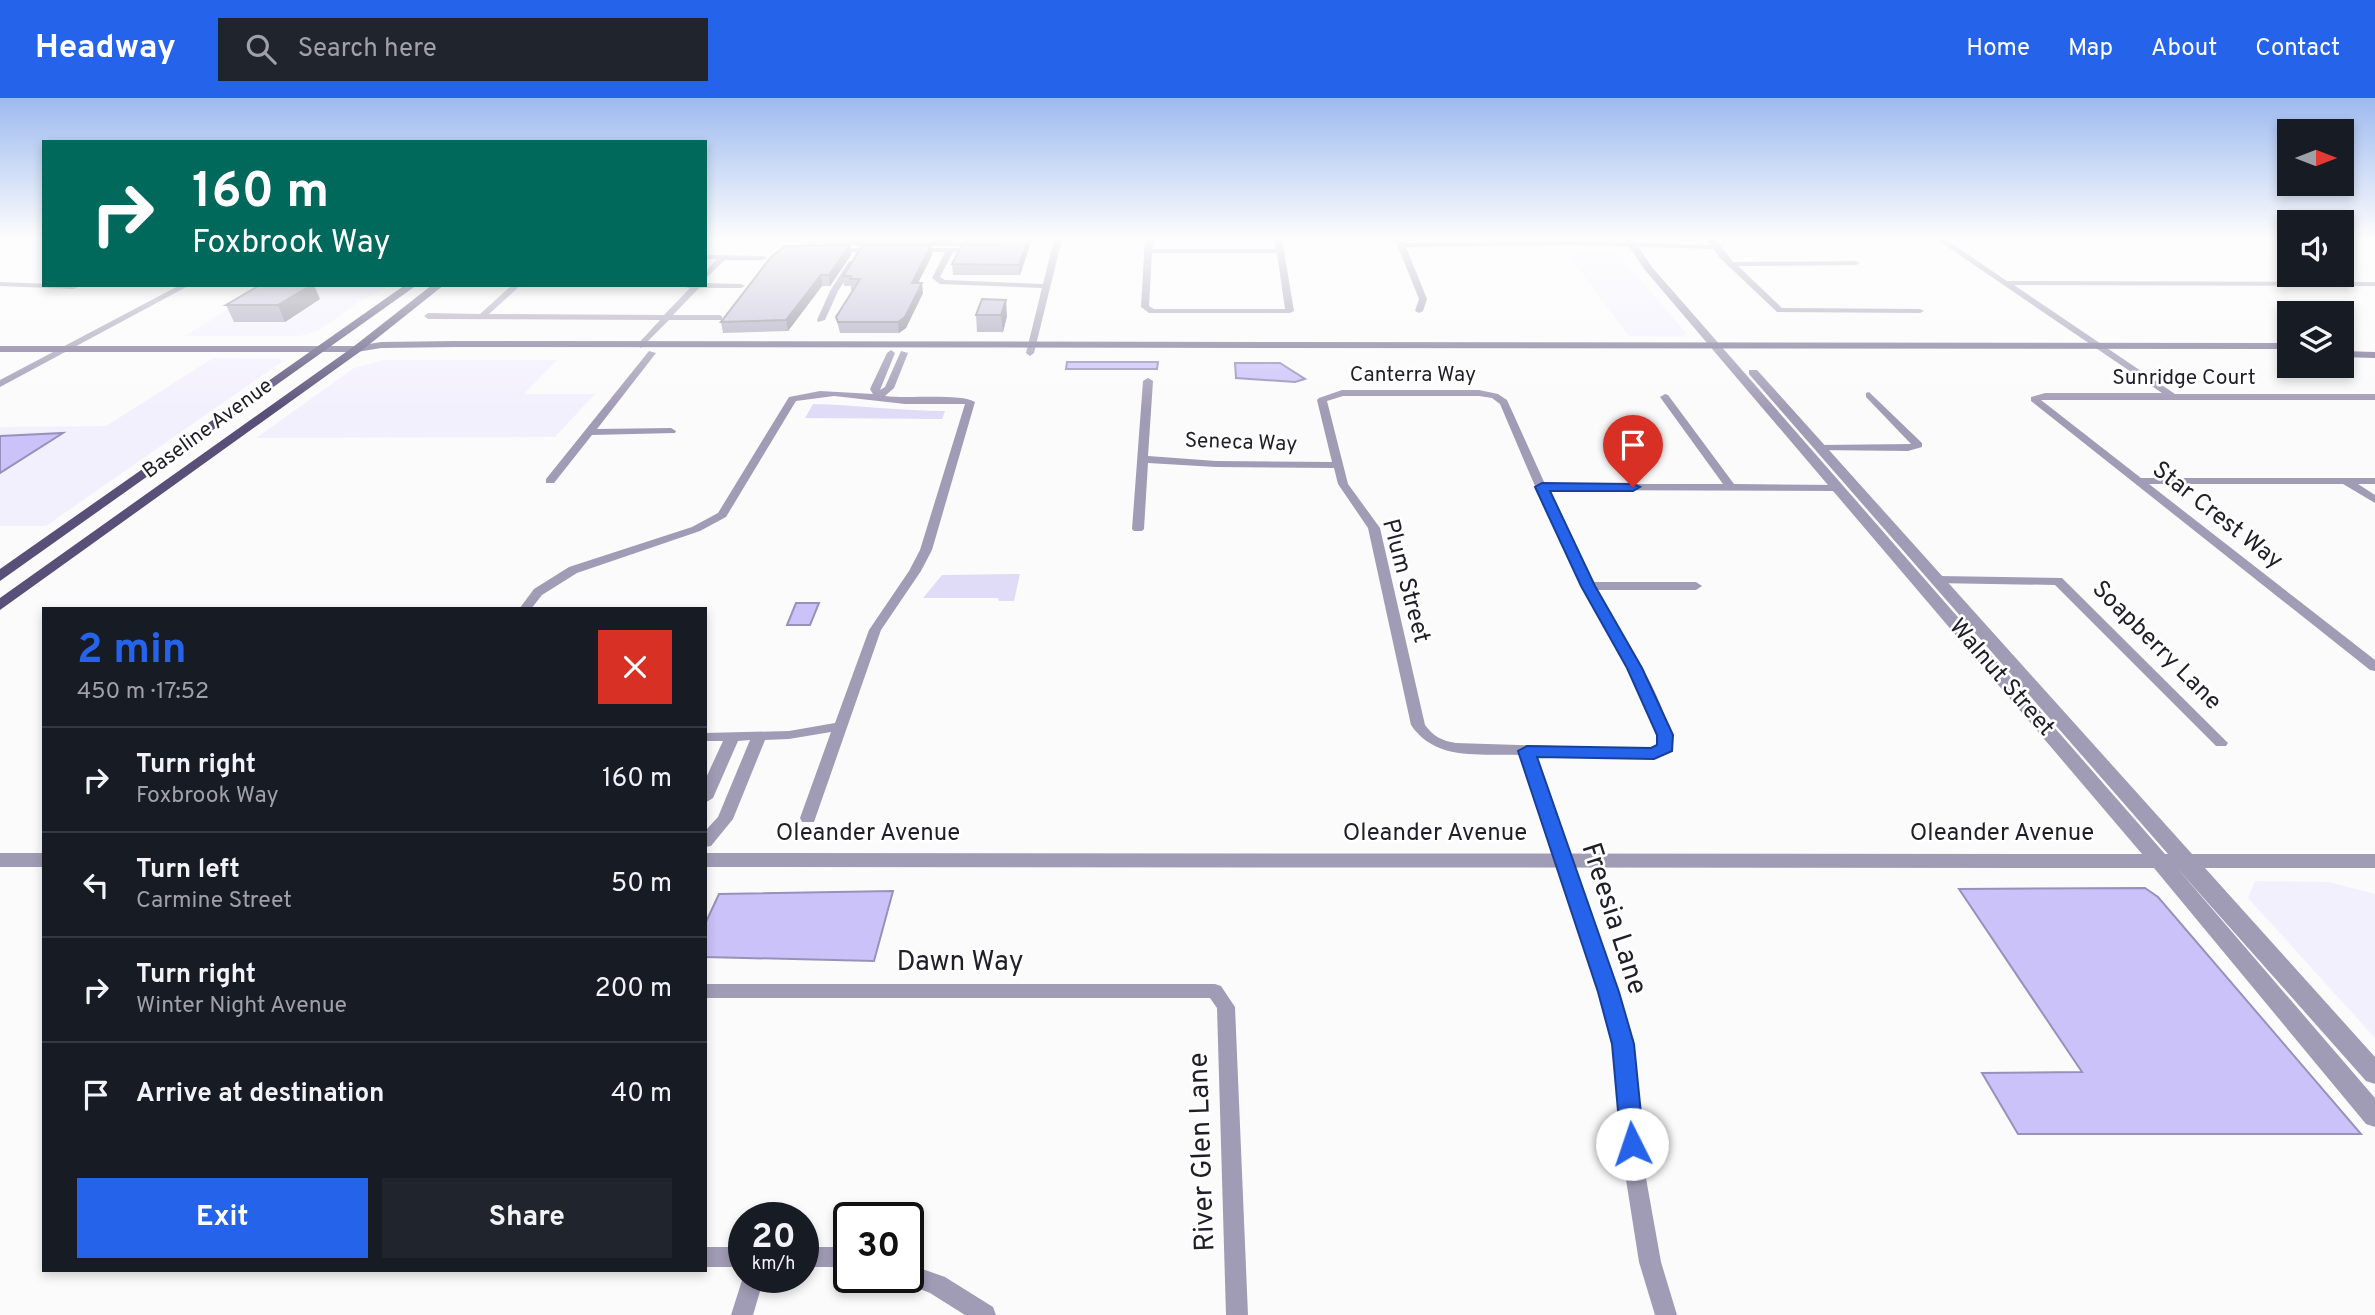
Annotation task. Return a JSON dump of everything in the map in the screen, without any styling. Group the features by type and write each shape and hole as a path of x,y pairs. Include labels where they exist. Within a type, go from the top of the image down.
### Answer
{"main road":[{"name":"Baseline Avenue","path":"0,576 397,296"},
{"name":"Baseline Avenue","path":"0,605 357,349 425,296"},
{"path":"0,349 357,349 381,345 1031,349 2277,346"},
{"path":"2354,346 2375,346"},
{"path":"357,349 376,354 891,354 1031,349"},
{"path":"1725,349 2277,354"},
{"path":"2354,355 2375,355"}],"street":[{"path":"0,384 166,296"},
{"path":"483,315 505,296"},
{"path":"641,345 687,296"},
{"path":"821,320 832,296"},
{"path":"1031,349 1044,296"},
{"path":"1146,296 1145,307 1152,311 1290,311 1287,296"},
{"path":"1419,311 1422,296"},
{"name":"Walnut Street","path":"1680,296 1837,488 2160,860 2375,1116"},
{"path":"1765,296 1780,310 1920,311"},
{"path":"2025,296 2175,397"},
{"path":"428,316 719,318"},
{"name":"Walnut Street","path":"1725,349 1820,448 2375,1074"},
{"path":"550,481 652,353"},
{"path":"879,396 889,388 904,353"},
{"path":"879,396 875,389 876,383 891,354"},
{"path":"1138,529 1148,381"},
{"name":"Canterra Way","path":"1330,395 1479,393 1495,396 1504,402 1542,487"},
{"path":"527,607 538,592 573,570 696,529 722,515 792,399 814,395 879,396 901,401 970,402 917,573 884,610 808,818"},
{"name":"Plum Street","path":"1330,395 1322,400 1343,484 1374,528 1418,725 1433,743 1456,748 1527,751"},
{"path":"1820,448 1908,448 1918,444 1869,395"},
{"path":"1665,397 1731,488"},
{"name":"Sunridge Court","path":"2036,397 2375,397"},
{"name":"Star Crest Way","path":"2036,397 2041,407 2375,667"},
{"path":"590,432 671,430"},
{"name":"Seneca Way","path":"1142,459 1216,464 1338,465"},
{"path":"2139,481 2375,481"},
{"path":"2346,481 2375,500"},
{"path":"1527,751 1654,754 1666,747 1665,735 1634,668 1588,586 1542,487 1837,488"},
{"name":"Soapberry Lane","path":"1938,580 2058,581 2221,743"},
{"path":"1588,586 1696,586"},
{"path":"707,737 759,737 842,726"},
{"path":"707,794 732,737"},
{"path":"707,840 725,819 759,737"},
{"name":"Freesia Lane","path":"1527,751 1609,992 1623,1044 1634,1167 1650,1262 1666,1315"},
{"path":"707,796 736,793"},
{"path":"0,860 42,860"},
{"name":"Oleander Avenue","path":"707,860 2375,861"},
{"name":"Dawn Way","path":"707,991 1215,991"},
{"name":"River Glen Lane","path":"1215,991 1226,1007 1237,1315"},
{"path":"707,1258 728,1257"},
{"path":"924,1280 937,1285 985,1315"},
{"path":"742,1315 749,1293"}],"shaded area":[{"path":"251,296 371,296 318,331 299,336 184,336"},
{"path":"1599,296 1654,296 1687,334 1679,337 1629,336"},
{"path":"213,358 283,361 46,526 0,526 0,427 106,426"},
{"path":"384,360 557,360 524,394 595,394 555,437 256,438 354,368"},
{"path":"1067,362 1158,362 1157,369 1066,369"},
{"path":"1235,363 1280,363 1305,379 1295,382 1236,378"},
{"path":"813,404 945,411 942,419 805,418"},
{"path":"63,433 0,473 0,436"},
{"path":"1020,574 1014,601 999,601 998,598 923,598 942,575"},
{"path":"796,603 819,603 810,625 787,625"},
{"path":"2255,881 2329,882 2375,894 2375,1038 2248,898"},
{"path":"2145,888 2158,897 2361,1134 2018,1134 1982,1073 2082,1072 1959,889"},
{"path":"893,891 874,961 707,957 707,920 719,894"}],"building":[{"path":"242,296 293,296 278,305 226,305"},
{"path":"741,296 805,296 786,320 721,322"},
{"path":"849,296 916,296 905,317 898,322 838,322 836,317"},
{"path":"982,299 1006,300 1001,315 976,315"}],"route":[{"path":"1632,1144 1623,1044 1609,992 1527,751 1654,754 1666,747 1665,735 1622,642 1603,615 1588,586 1542,487 1633,487"}]}
